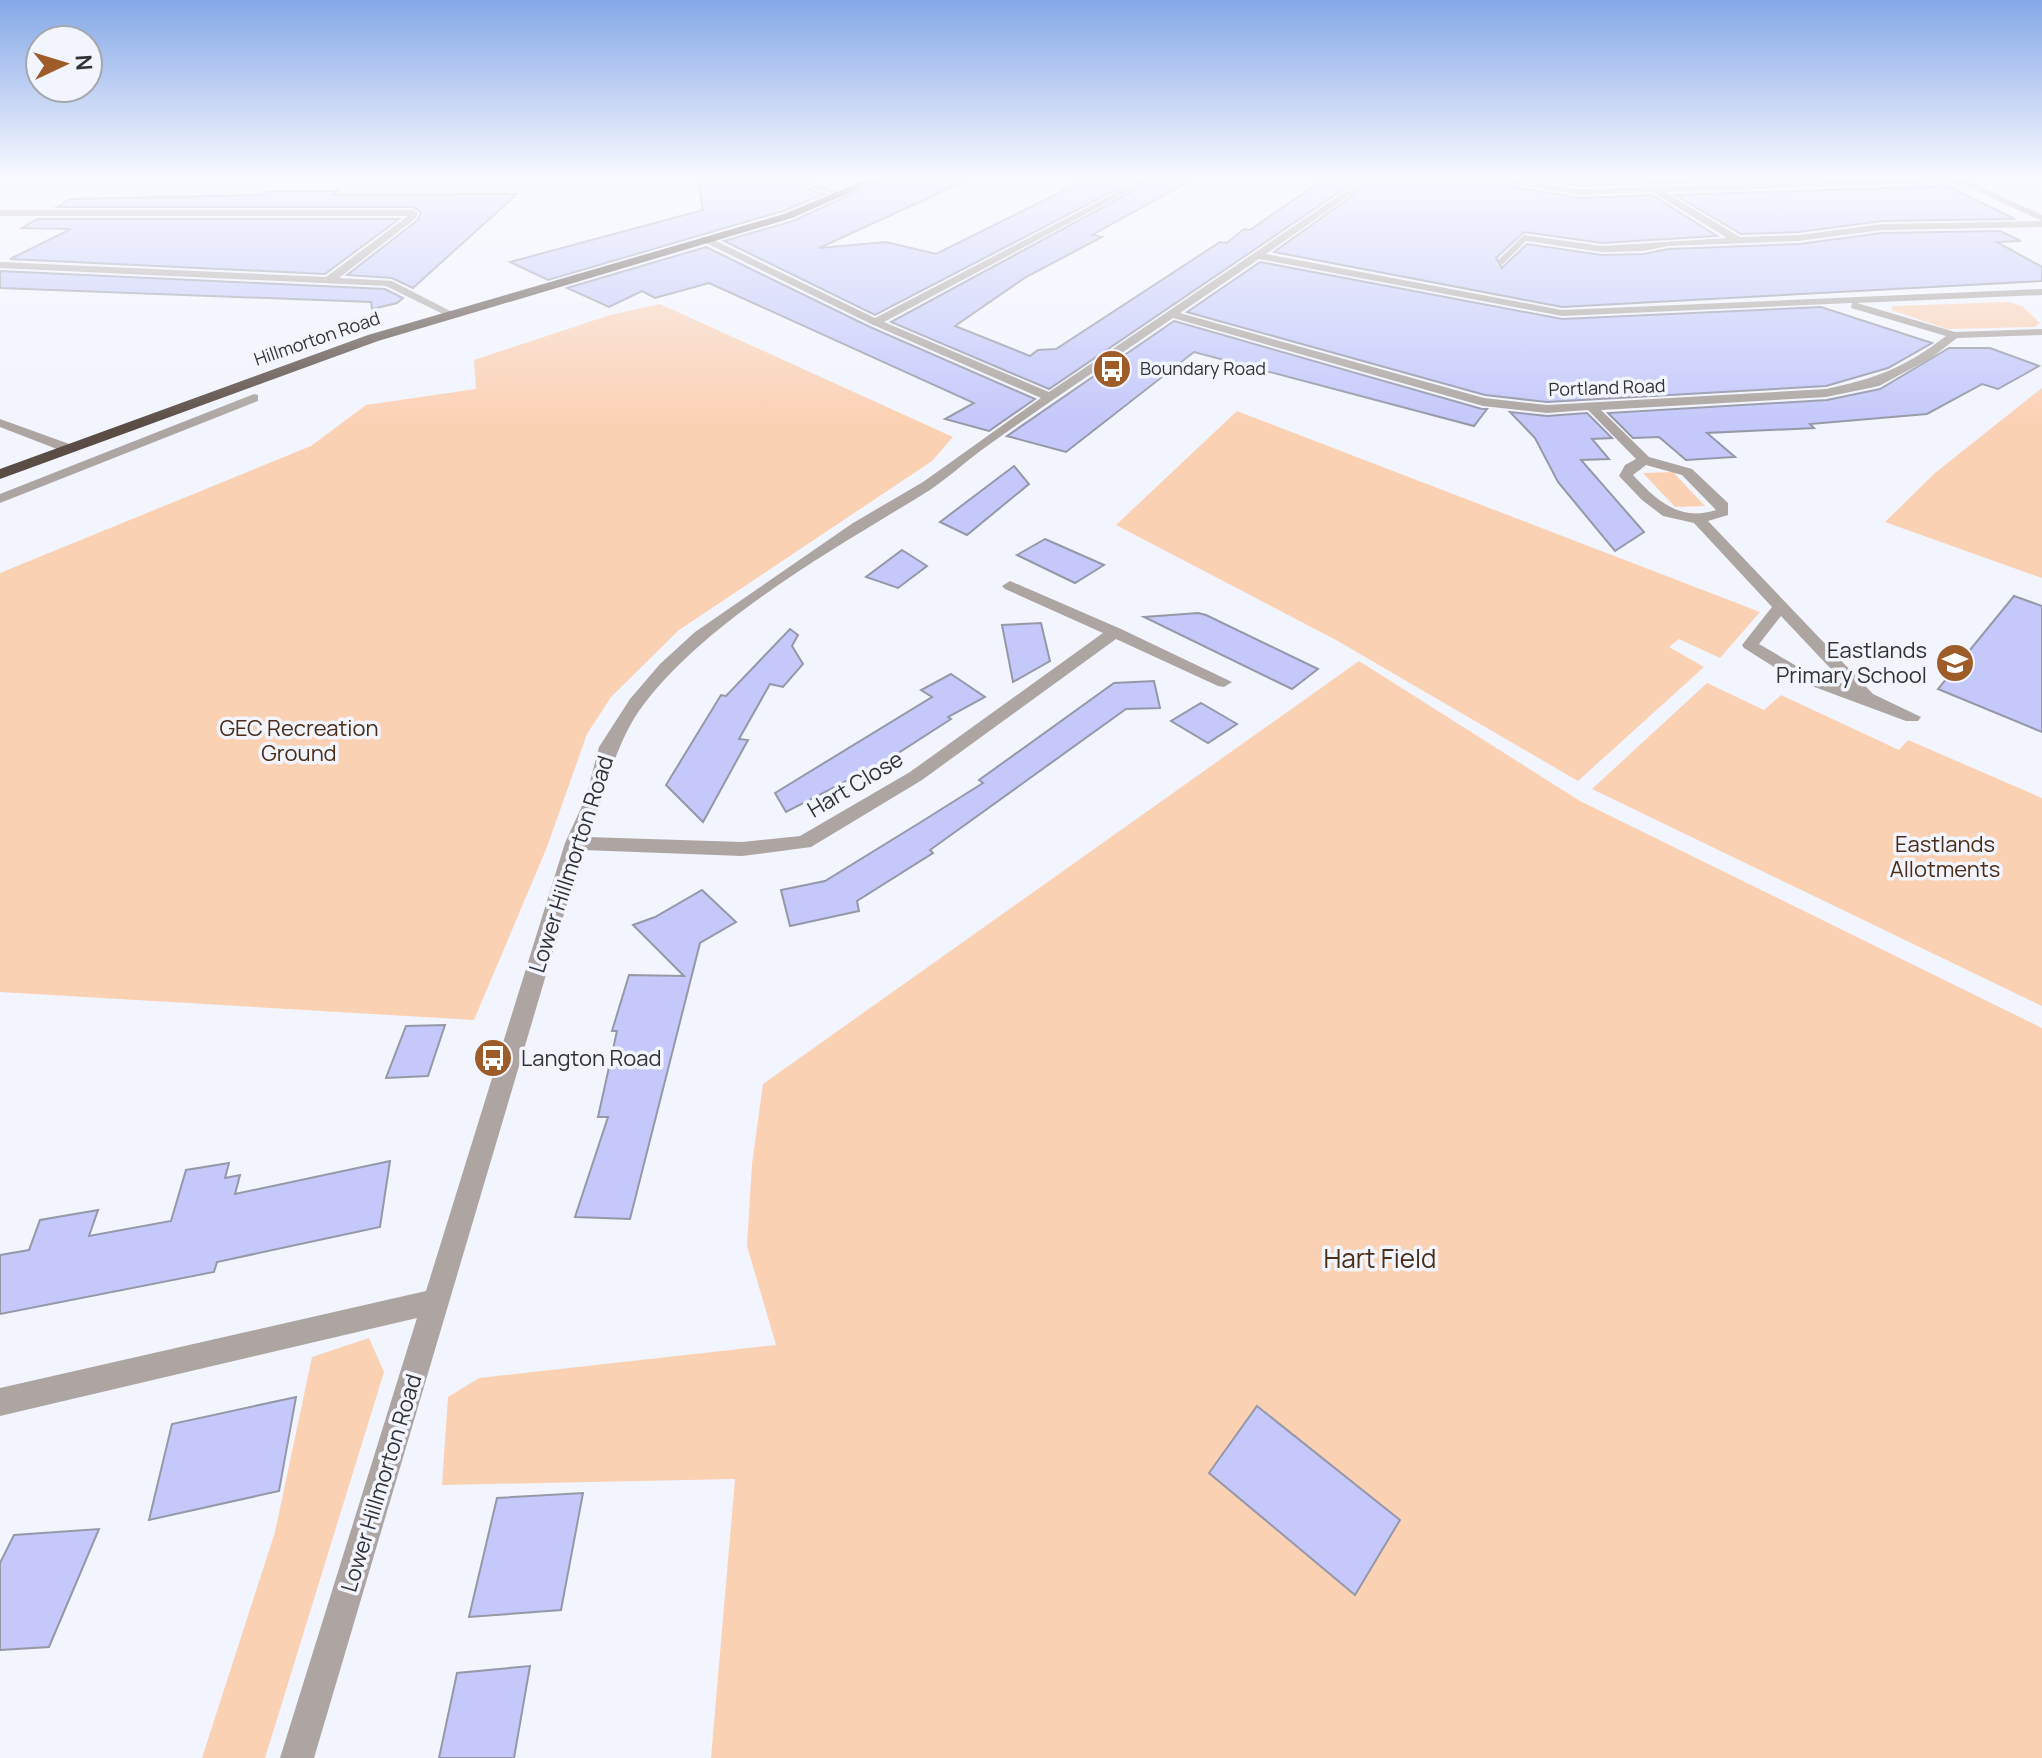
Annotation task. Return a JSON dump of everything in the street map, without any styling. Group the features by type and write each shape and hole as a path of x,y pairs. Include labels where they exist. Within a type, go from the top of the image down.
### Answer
{"highway":[{"name":"Hillmorton Road","path":"0,474 291,366 451,314 634,260"}],"street":[{"path":"329,280 356,260"},
{"path":"748,260 875,322 1049,397"},
{"path":"875,322 993,260"},
{"name":"Lower Hillmorton Road","path":"297,1758 575,843 595,797 608,747 636,703 693,643 835,542 928,485 1049,397 1249,260"},
{"path":"1283,260 1562,313 2042,292"},
{"path":"0,265 388,283 451,314"},
{"path":"2027,293 2042,309"},
{"path":"1840,301 1954,335 2042,332"},
{"name":"Portland Road","path":"1171,314 1483,402 1547,409 1593,409 1853,389 1875,383 1927,356 1954,335"},
{"path":"0,499 254,398"},
{"path":"1593,409 1644,460 1687,472 1723,506 1723,512 1713,517 1681,518 1656,508 1626,476 1630,468 1644,460"},
{"path":"0,423 67,448"},
{"path":"1697,518 1867,698"},
{"path":"1010,586 1224,682"},
{"path":"1782,605 1750,645 1799,675 1912,717"},
{"name":"Hart Close","path":"575,843 742,849 804,842 916,776 1115,632"},
{"path":"0,1402 436,1301"}],"green space":[{"path":"2008,302 2022,306 2040,323 2035,327 1947,329 1891,310 1893,306"},
{"name":"GEC Recreation Ground","path":"660,304 953,437 932,461 679,630 611,697 587,734 547,847 474,1020 0,992 0,573 311,446 366,405 476,389 474,360 610,315"},
{"path":"2042,388 2042,578 1885,522 1935,473"},
{"path":"1237,411 1760,612 1720,658 1679,639 1669,647 1704,667 1578,781 1336,640 1116,525"},
{"path":"1673,472 1705,506 1675,507 1643,473"},
{"name":"Hart Field","path":"1359,661 1580,801 2042,1028 2042,1758 711,1758 735,1479 442,1485 448,1397 479,1378 776,1345 747,1246 752,1164 763,1084"},
{"name":"Eastlands Allotments","path":"1707,683 1764,710 1781,695 1899,750 1908,740 2042,798 2042,1006 1592,789"},
{"path":"369,1338 384,1372 265,1758 202,1758 275,1532 312,1357"}],"building":[{"path":"32,260 344,260 325,274"},
{"path":"366,260 444,260 413,288 392,278 347,275"},
{"path":"517,260 616,260 548,280 510,262"},
{"path":"662,260 733,260 870,327 1035,399 989,431 945,419 974,403 709,283 655,298 642,291 609,307 567,288"},
{"path":"763,260 981,260 875,315"},
{"path":"1005,260 1058,260 1026,277 955,326 1030,356 1038,350 1056,349 1192,260 1239,260 1049,389 891,322"},
{"path":"1316,260 1497,260 1502,268 1510,260 2029,260 2042,267 2042,281 1562,307"},
{"path":"1260,262 1562,319 1821,307 1932,343 1888,368 1826,386 1547,402 1485,395 1187,312"},
{"path":"0,271 385,289 403,298 397,303 372,309 371,302 0,288"},
{"path":"1174,321 1487,409 1474,426 1194,352 1066,452 1007,436"},
{"path":"1949,348 1990,348 2039,366 1998,389 1982,384 1927,414 1810,424 1814,428 1707,433 1735,457 1686,460 1659,437 1633,438 1608,413 1827,400 1880,389"},
{"path":"1510,412 1547,416 1587,413 1612,438 1592,439 1609,459 1581,460 1644,532 1615,551 1558,482 1535,438"},
{"path":"1014,466 1029,484 967,535 940,522"},
{"path":"1045,539 1104,565 1075,583 1017,555"},
{"path":"902,550 927,566 898,588 866,577"},
{"path":"2014,596 2042,606 2042,732 1938,689"},
{"path":"1198,613 1318,669 1292,689 1144,617"},
{"path":"1041,623 1050,661 1013,682 1002,625"},
{"path":"790,629 798,635 792,646 803,664 783,687 770,684 739,739 748,740 703,822 666,785 721,695 726,696"},
{"path":"951,674 985,697 948,717 951,719 858,779 854,777 786,812 775,793 932,697 921,690"},
{"path":"1154,681 1160,708 1126,709 930,850 933,853 857,901 859,911 790,926 781,890 825,881 921,822 983,783 979,780 1114,683"},
{"path":"1201,703 1237,724 1208,743 1171,721"},
{"path":"702,890 736,922 700,943 630,1219 575,1217 608,1117 598,1117 617,1031 612,1031 629,975 684,976 633,925 655,917"},
{"path":"445,1025 428,1076 386,1078 406,1026"},
{"path":"390,1161 380,1227 217,1262 214,1272 0,1314 0,1255 29,1250 40,1220 98,1210 89,1236 171,1221 186,1170 229,1163 225,1178 240,1175 235,1194"},
{"path":"296,1397 279,1491 149,1520 172,1424"},
{"path":"1257,1406 1400,1520 1355,1595 1209,1473"},
{"path":"583,1493 561,1610 469,1617 497,1498"},
{"path":"99,1529 49,1647 0,1650 0,1563 14,1535"},
{"path":"530,1666 514,1758 439,1758 457,1673"}],"place":[{"name":"Boundary Road","path":"1112,369"},
{"name":"Eastlands Primary School","path":"1955,663"},
{"name":"Langton Road","path":"493,1058"}]}
